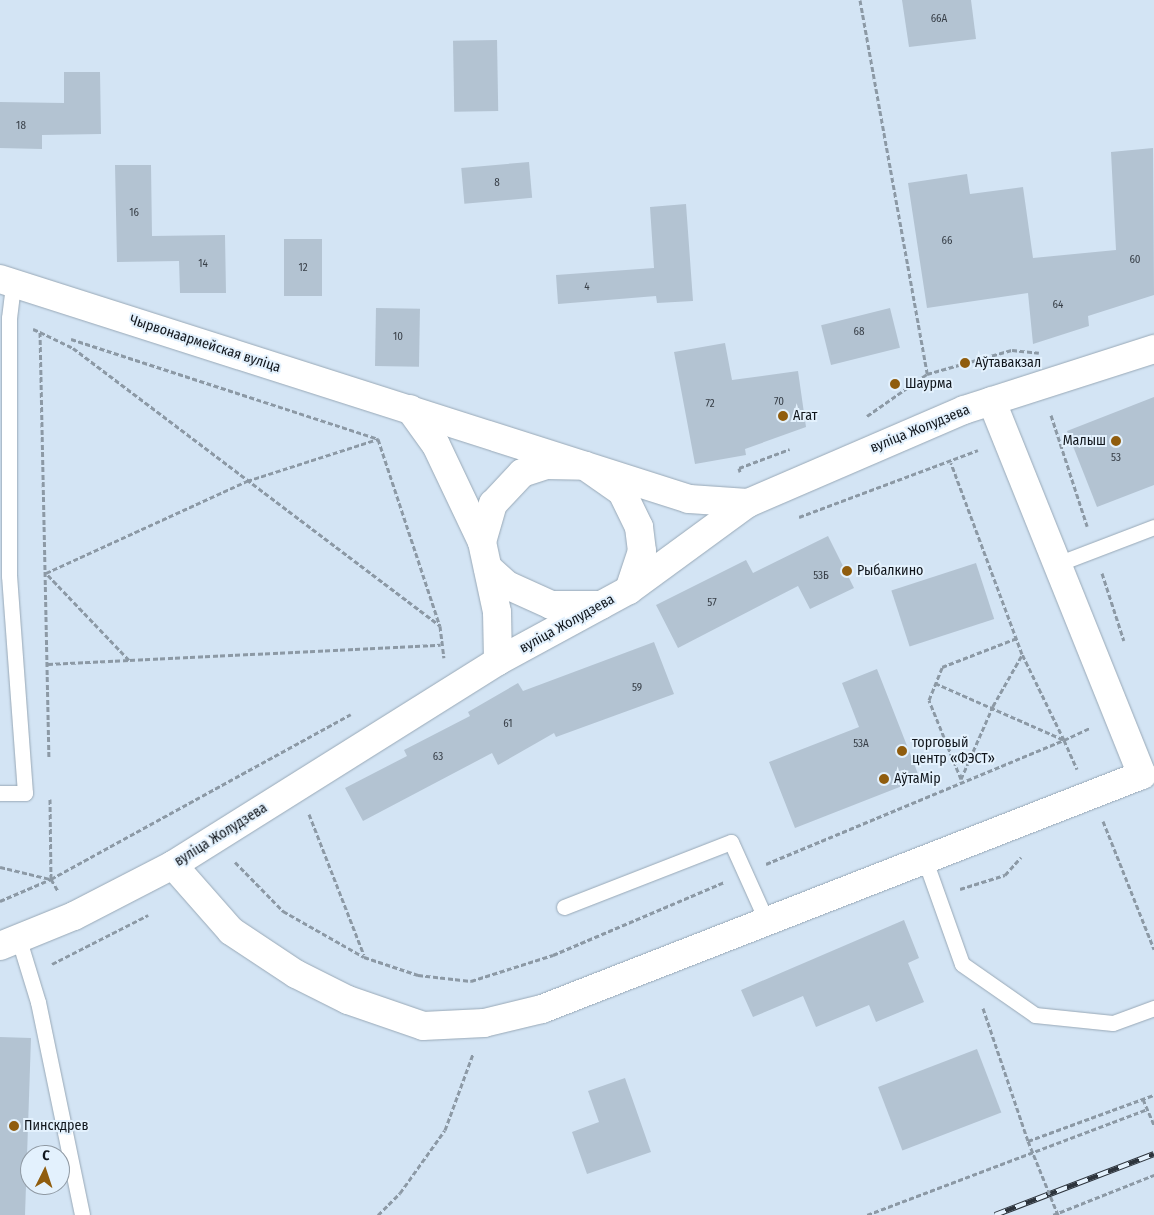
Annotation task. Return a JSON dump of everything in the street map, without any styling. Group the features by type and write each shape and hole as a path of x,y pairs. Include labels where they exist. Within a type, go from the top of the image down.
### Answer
{"street":[{"name":"Чырвонаармейская вуліца","path":"7,281 689,499 748,503"},
{"name":"вуліца Жолудзева","path":"9,944 74,916 173,865 498,661 629,590 748,503 992,401 1154,349"},
{"path":"173,865 231,932 296,974 348,1000 424,1026 484,1023 542,1009 766,920 926,862 1148,772 1057,564 992,401"},
{"path":"410,409 436,445 482,542 497,612 498,661"},
{"path":"482,542 493,504 522,473 546,465 586,466 622,492 639,527 642,551 629,590"},
{"path":"488,568 507,585 551,605 605,604"}],"lane":[{"path":"0,793 24,793 9,576 9,318 7,281"},
{"path":"1057,564 1154,527"},
{"path":"564,907 731,842 766,920"},
{"path":"926,862 962,964 1035,1015 1113,1023 1154,1008"},
{"path":"9,944 38,1002 82,1215"}],"path":[{"path":"860,0 927,374"},
{"path":"9,318 73,348 440,626"},
{"path":"40,332 49,762"},
{"path":"71,339 378,439"},
{"path":"46,573 247,481 378,439"},
{"path":"378,439 440,626 444,661 436,666"},
{"path":"951,463 1022,654 1064,740"},
{"path":"46,573 129,660"},
{"path":"961,779 929,700 935,683 942,668 1017,638"},
{"path":"48,664 441,646"},
{"path":"961,779 993,706 1022,654"},
{"path":"935,683 993,706 1064,740"},
{"path":"0,901 51,879 354,713"},
{"path":"233,861 283,911 364,956 418,976 471,981 553,954 961,779 1064,740"},
{"path":"50,791 51,879 92,948"},
{"path":"307,809 364,956"},
{"path":"1095,827 1113,820"},
{"path":"1104,824 1154,949"},
{"path":"950,892 1005,874 1023,854"},
{"path":"0,866 51,879"},
{"path":"976,974 982,1007 1028,1141 1058,1215"},
{"path":"378,1215 400,1193 445,1130 484,1023"},
{"path":"1028,1141 1154,1095"},
{"path":"1144,1099 1154,1125"},
{"path":"868,1215 1147,1109"},
{"path":"1053,1215 1154,1175"}],"building":[{"path":"902,0 971,0 976,39 909,47"},
{"path":"497,40 498,111 454,112 453,41"},
{"path":"64,72 100,72 101,134 42,135 42,149 0,148 0,102 64,103"},
{"path":"1153,148 1154,295 1088,316 1089,326 1033,344 1028,293 927,308 908,183 967,174 970,194 1023,187 1033,258 1116,250 1111,152"},
{"path":"529,162 532,198 464,204 461,168"},
{"path":"115,165 151,165 152,236 225,235 226,293 180,293 179,261 117,262"},
{"path":"686,204 693,301 657,303 656,296 558,304 556,275 654,268 650,207"},
{"path":"284,239 322,239 322,296 284,296"},
{"path":"376,308 420,309 419,367 375,366"},
{"path":"890,308 900,348 831,365 821,325"},
{"path":"725,343 732,380 798,371 806,427 745,449 746,455 695,464 674,352"},
{"path":"1154,397 1154,485 1097,507 1067,431"},
{"path":"828,536 854,588 810,609 798,586 678,648 656,605 746,560 753,573"},
{"path":"976,563 994,619 910,647 891,591"},
{"path":"654,642 674,694 556,737 554,733 498,765 492,753 363,821 345,788 407,756 404,750 470,716 468,712 518,683 523,691"},
{"path":"877,669 920,779 795,828 769,762 859,727 842,683"},
{"path":"904,920 919,958 908,963 924,1002 876,1022 869,1005 816,1027 803,996 753,1017 741,990"},
{"name":"Пинскдрев","path":"0,1037 31,1038 27,1145 20,1145 20,1195 26,1195 25,1215 0,1215"},
{"path":"977,1049 1001,1112 902,1150 878,1087"},
{"path":"625,1078 651,1152 587,1174 572,1132 599,1122 588,1091"}],"railway":[{"path":"995,1215 1154,1154"}],"place":[{"name":"Аўтавакзал","path":"965,363"},
{"name":"Шаурма","path":"895,384"},
{"name":"Агат","path":"783,416"},
{"name":"Малыш","path":"1116,441"},
{"name":"Рыбалкино","path":"847,571"},
{"name":"торговый центр «ФЭСТ»","path":"902,751"},
{"name":"АўтаМір","path":"884,779"},
{"name":"Пинскдрев","path":"14,1126"}]}
